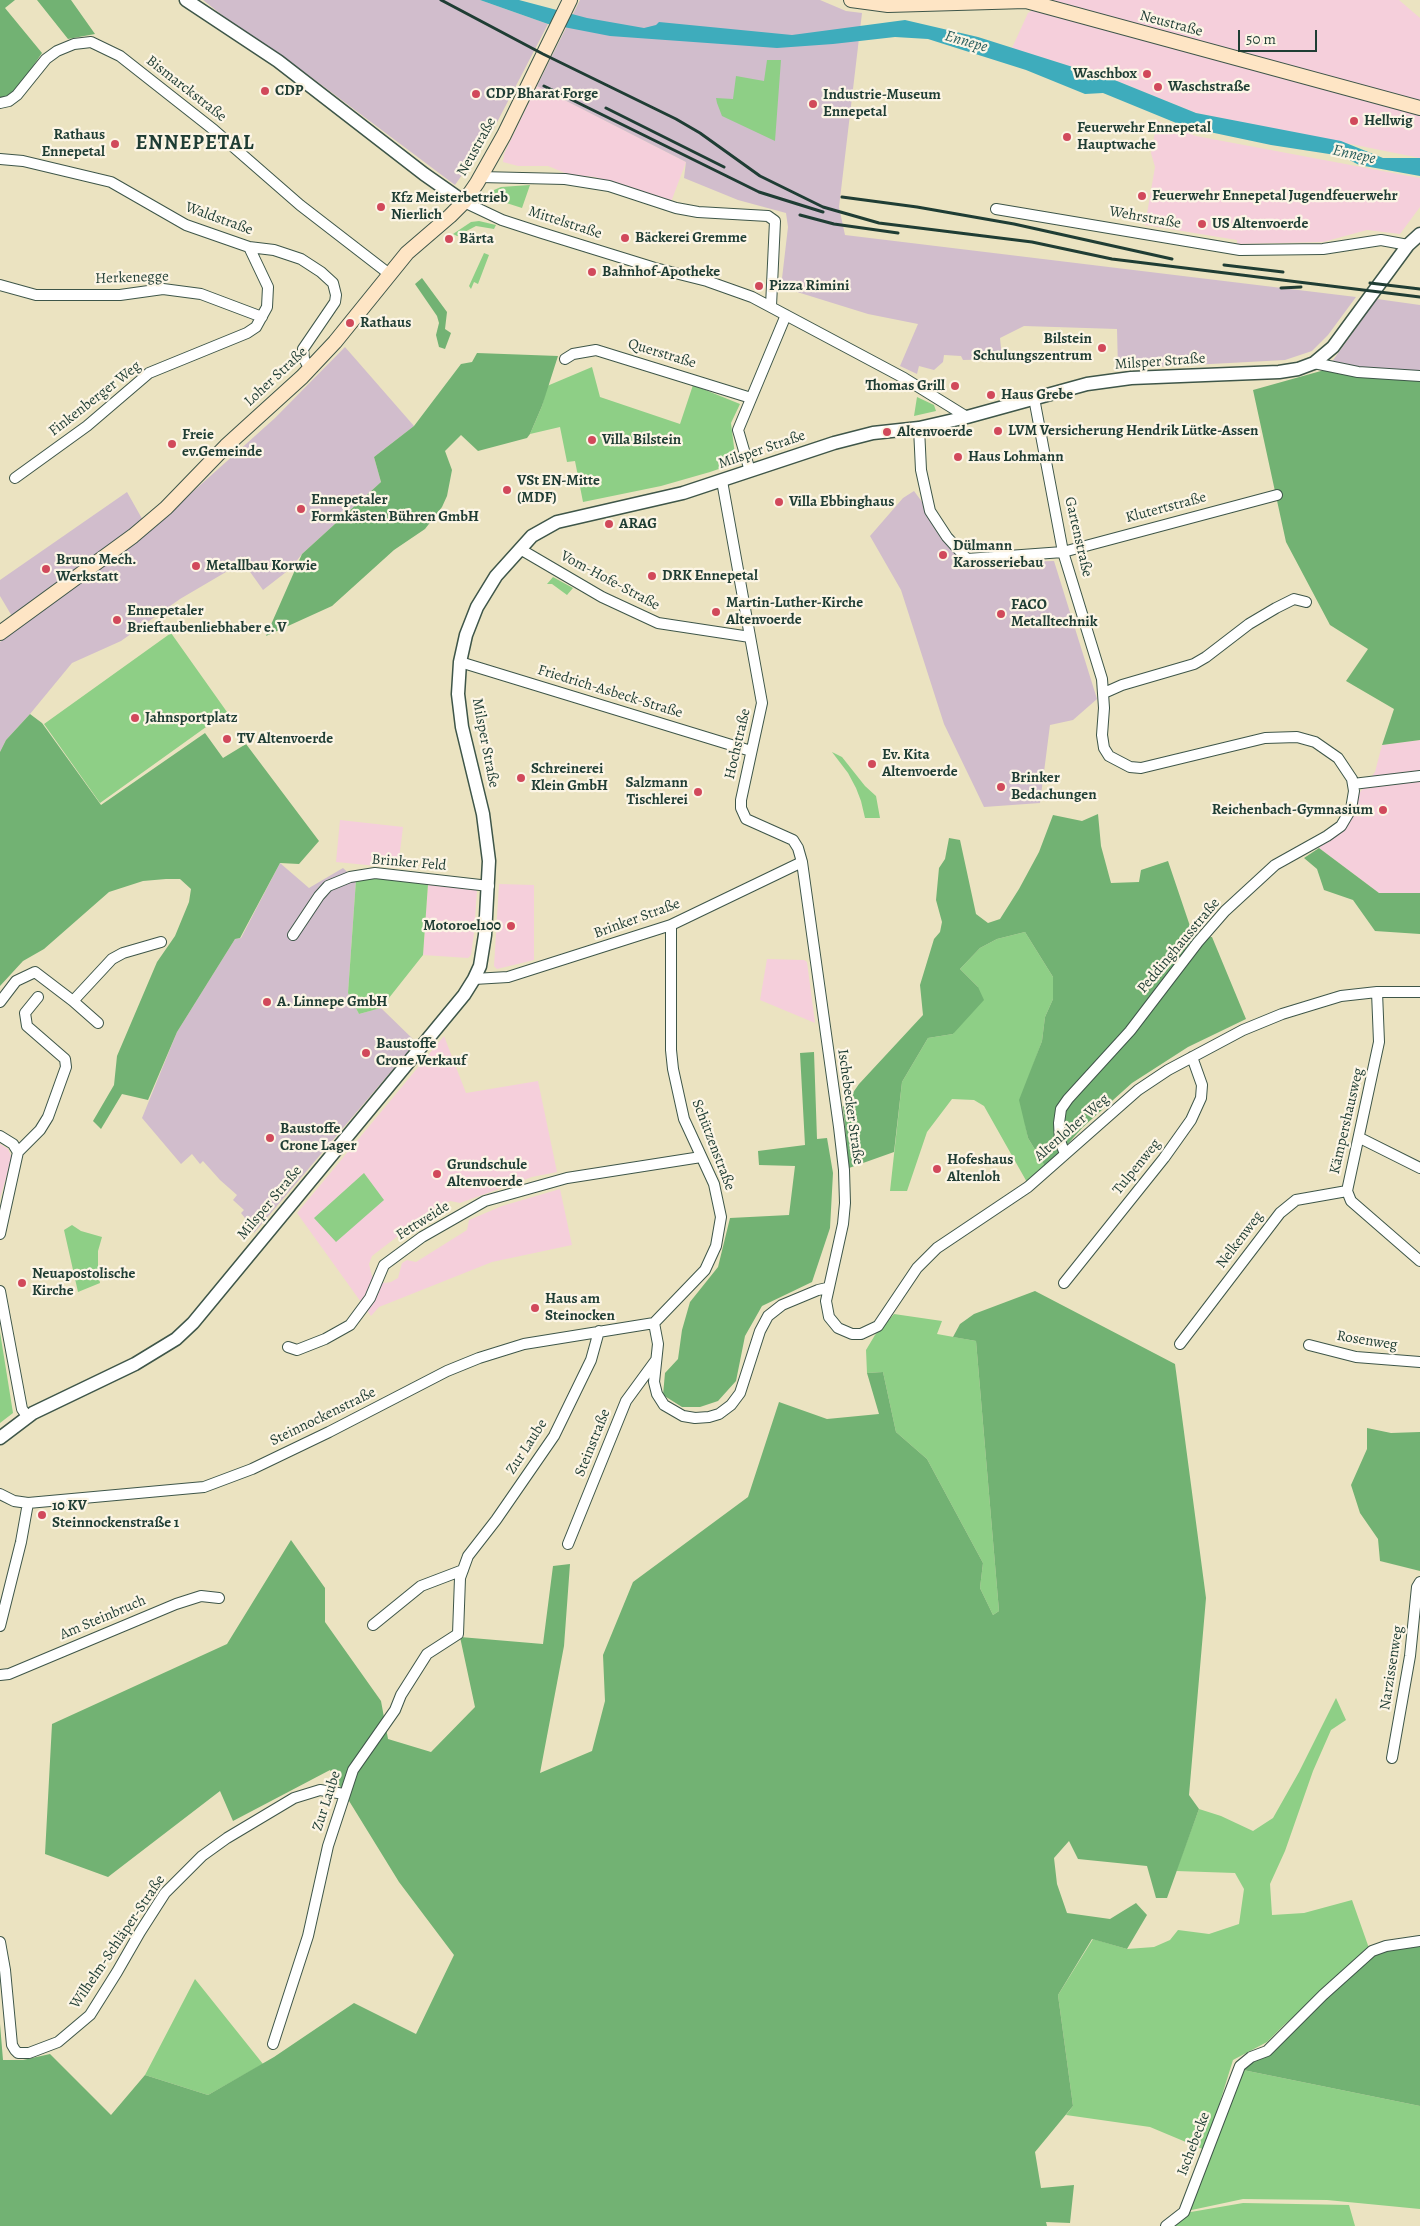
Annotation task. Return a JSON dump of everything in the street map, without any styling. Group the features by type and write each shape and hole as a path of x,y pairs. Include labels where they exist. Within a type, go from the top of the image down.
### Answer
{"main road":[{"name":"Neustraße","path":"851,0 888,5 991,1 1040,2 1420,108"},
{"name":"Neustraße","path":"464,202 504,135 568,4"},
{"name":"Loher Straße","path":"0,634 149,524 226,446 310,369 335,342 388,274 407,253 464,202"}],"street":[{"name":"Mittelstraße","path":"186,0 278,61 424,174 464,202 507,222 655,268 707,281 772,306 909,380 968,417"},
{"name":"Bismarckstraße","path":"0,103 9,101 17,95 46,58 74,44 91,42 120,56 214,130 300,205 388,274"},
{"name":"Waldstraße","path":"0,159 24,162 111,182 186,225 249,247 274,250 300,259 321,272 333,283 336,295 334,302 303,349 304,359 310,369"},
{"path":"480,177 565,179 609,186 676,208 698,212 768,216 775,221 772,306"},
{"name":"Wehrstraße","path":"996,209 1240,250 1323,249 1381,240 1408,245"},
{"name":"Milsper Straße","path":"0,1438 27,1416 134,1364 158,1351 182,1333 464,995 474,979 480,966 483,952 489,886 487,834 462,727 458,694 460,662 466,635 477,607 496,576 532,536 557,522 683,494 842,441 873,433 919,428 968,417 1087,384 1130,378 1279,372 1298,369 1314,363 1333,347 1408,245 1420,234"},
{"path":"249,247 268,287 267,307 262,317"},
{"name":"Herkenegge","path":"0,285 36,295 120,295 163,289 201,294 262,317"},
{"path":"750,471 738,430 786,315"},
{"name":"Finkenberger Weg","path":"15,478 88,426 149,373 247,333 256,327 262,317"},
{"name":"Querstraße","path":"565,359 573,354 596,350 751,398"},
{"path":"1314,363 1358,372 1420,376"},
{"name":"Gartenstraße","path":"1034,398 1063,552 1100,670 1104,693 1102,735 1104,748 1109,756 1130,767 1142,768 1265,738 1297,737 1315,742 1332,752 1344,765 1353,784"},
{"name":"Klutertstraße","path":"919,428 921,470 930,511 947,537 968,559 1063,552 1277,495"},
{"name":"Hochstraße","path":"722,481 762,703 740,800 742,814 746,819 793,840 802,862"},
{"name":"Vom-Hofe-Straße","path":"520,549 610,601 658,623 689,629 750,636"},
{"path":"1104,693 1122,685 1194,664 1249,624 1276,608 1294,599 1306,602"},
{"name":"Friedrich-Asbeck-Straße","path":"460,662 751,752"},
{"path":"1353,784 1420,776"},
{"name":"Peddinghausstraße","path":"1065,1154 1060,1142 1058,1123 1061,1109 1068,1099 1130,1031 1198,942 1225,911 1275,865 1341,826 1351,809 1354,796 1353,784"},
{"name":"Brinker Straße","path":"474,979 508,977 671,925 802,862"},
{"name":"Ischebecker Straße","path":"802,862 844,1170 842,1224 827,1288 826,1301 829,1317 838,1328 852,1334 861,1334"},
{"name":"Brinker Feld","path":"293,935 319,896 328,886 350,877 375,873 489,886"},
{"name":"Schützenstraße","path":"654,1323 705,1270 716,1246 721,1217 714,1184 684,1119 673,1069 671,1050 671,925"},
{"path":"73,1001 112,959 123,953 161,942"},
{"path":"0,1002 16,981 35,972 98,1023"},
{"path":"1377,992 1420,992"},
{"name":"Altenloher Weg","path":"861,1334 878,1326 885,1319 917,1268 937,1248 1028,1187 1138,1090 1192,1057 1251,1026 1282,1014 1341,996 1377,992"},
{"name":"Kämpershausweg","path":"1377,992 1379,1042 1360,1138 1347,1191 1351,1200 1420,1261"},
{"path":"0,1234 18,1152 40,1130 48,1117 66,1067 65,1059 27,1026 25,1013 38,997"},
{"name":"Tulpenweg","path":"1064,1283 1164,1158 1191,1120 1201,1098 1202,1085 1192,1057"},
{"path":"0,1136 13,1144 18,1152"},
{"path":"1360,1138 1420,1168"},
{"name":"Fettweide","path":"288,1347 297,1350 325,1339 350,1325 370,1298 384,1266 422,1237 485,1202 567,1178 701,1157"},
{"name":"Nelkenweg","path":"1180,1344 1280,1213 1296,1200 1347,1191"},
{"path":"654,1323 658,1344 654,1382 657,1394 664,1405 683,1416 695,1418 719,1414 731,1405 740,1393 760,1331 768,1316 782,1305 827,1288"},
{"path":"0,1291 22,1409 27,1416"},
{"name":"Steinnockenstraße","path":"0,1494 14,1501 28,1503 192,1489 216,1483 252,1469 320,1437 447,1370 471,1361 524,1344 654,1323"},
{"name":"Zur Laube","path":"273,2044 308,1936 328,1846 353,1770 395,1710 401,1695 427,1654 458,1634 458,1597 463,1570 468,1556 496,1520 554,1436 591,1360 599,1331"},
{"name":"Rosenweg","path":"1309,1346 1356,1357 1420,1362"},
{"name":"Steinstraße","path":"568,1544 626,1401 656,1359"},
{"path":"0,1626 21,1542 28,1503"},
{"path":"372,1625 421,1586 463,1570"},
{"name":"Narzissenweg","path":"1392,1758 1412,1638 1417,1587 1420,1582"},
{"name":"Am Steinbruch","path":"0,1675 9,1674 176,1604 201,1596 219,1598"},
{"name":"Wilhelm-Schläper-Straße","path":"0,1942 6,1970 12,2045 18,2053 29,2052 58,2042 90,2016 165,1893 202,1856 227,1838 294,1798 320,1790 344,1794"},
{"name":"Ischebecke","path":"1166,2226 1184,2212 1240,2066 1251,2057 1267,2051 1323,1994 1372,1951 1378,1948 1420,1942"}],"shaded area":[{"name":"CDP Bharat Forge","path":"203,0 480,0 548,24 492,132 455,185 311,77 232,23"},
{"path":"580,0 820,0 846,11 862,13 839,207 845,235 1356,297 1328,335 1312,351 1285,360 1118,369 1117,329 1024,326 1000,338 1002,359 963,360 961,356 944,355 943,362 934,370 919,366 917,374 900,366 918,324 868,314 781,287 788,227 786,213 738,200 684,178 686,162 537,86"},
{"path":"1050,0 1399,0 1420,18 1420,158 1196,113 1117,81 1012,48 1028,13"},
{"name":"CDP Bharat Forge","path":"537,86 686,162 671,202 595,177 570,175 548,166 518,166 503,162 504,154"},
{"path":"1157,121 1196,136 1420,178 1420,207 1400,234 1367,230 1323,242 1237,244 1237,240 1145,225 1155,167 1151,153"},
{"path":"1377,299 1420,305 1420,380 1331,363"},
{"path":"345,347 414,426 374,457 381,482 302,554 290,569 263,590 243,562 180,599 121,641 72,663 6,740 0,752 0,642 19,628 0,596 0,580 127,492 149,531 275,418"},
{"path":"914,491 967,563 1054,561 1097,699 1073,720 1050,725 1040,803 984,807 944,724 901,590 870,536 903,498"},
{"name":"Reichenbach-Gymnasium","path":"1420,740 1420,893 1379,893 1319,848 1375,772 1382,745"},
{"path":"340,820 403,827 398,868 336,862"},
{"path":"280,863 309,888 343,868 356,880 348,993 359,1014 381,1008 416,1042 254,1233 252,1227 241,1213 244,1210 233,1200 237,1195 203,1161 200,1164 192,1154 181,1164 142,1118 177,1032 235,939 241,938"},
{"path":"428,884 474,889 477,891 474,933 471,955 468,958 423,955"},
{"path":"499,884 534,885 534,960 497,969 494,966"},
{"path":"767,959 804,960 807,962 815,1023 760,1000"},
{"name":"Grundschule Altenvoerde","path":"444,1036 466,1093 538,1081 557,1172 532,1177 460,1203 450,1201 411,1226 372,1256 369,1264 372,1276 378,1281 391,1282 398,1278 402,1263 407,1260 416,1262 467,1230 469,1220 502,1206 560,1189 572,1245 492,1262 379,1307 371,1316 297,1213"},
{"path":"0,1144 8,1149 12,1158 0,1198"}],"green space":[{"path":"0,0 15,0 5,8 42,53 18,88 6,98 0,98"},
{"path":"37,0 71,0 95,34 68,39"},
{"path":"767,60 781,60 775,141 722,116 716,98 733,99 736,76 764,81"},
{"path":"530,185 522,208 494,199 492,196 494,190 501,187"},
{"path":"479,221 496,225 494,229 476,226 457,236 453,234 471,222"},
{"path":"484,253 489,255 478,284 474,282 471,289 469,286"},
{"path":"422,278 447,312 445,329 451,333 445,349 439,347 436,335 439,323 437,316 415,284"},
{"path":"477,353 558,356 542,406 530,434 527,438 478,451 461,435 445,451 452,470 447,496 442,507 425,529 394,550 332,606 266,636 302,554 381,482 374,457 414,426 461,364 472,362"},
{"path":"592,367 600,397 680,424 693,385 740,404 731,423 736,463 661,486 583,502 575,461 567,462 560,427 530,434 542,406 547,386"},
{"path":"1328,369 1420,380 1420,740 1382,745 1394,709 1346,681 1368,649 1330,625 1286,542 1253,390"},
{"path":"917,397 934,405 936,411 914,416"},
{"path":"553,577 573,588 567,595 552,584 547,584"},
{"name":"Jahnsportplatz","path":"171,633 227,712 100,803 44,724"},
{"path":"30,714 42,723 101,805 205,733 223,758 246,744 319,841 299,864 280,863 240,938 235,939 177,1032 148,1100 122,1094 101,1129 93,1121 114,1085 117,1056 157,962 175,936 189,902 191,889 180,879 166,879 143,881 109,892 44,949 23,961 0,986 0,752 6,740"},
{"path":"832,752 842,757 865,786 876,796 880,818 865,818 856,788 848,773"},
{"path":"1098,814 1101,846 1111,883 1139,882 1141,870 1168,861 1193,935 1212,937 1246,1019 1188,1047 1132,1083 1083,1127 1046,1168 1028,1138 1019,1100 1042,1041 1045,1017 1053,999 1053,977 1025,932 997,939 980,948 960,969 978,987 984,1000 953,1034 928,1038 902,1082 894,1152 849,1168 843,1107 859,1084 923,1015 920,985 934,939 940,932 942,922 936,900 939,868 945,859 949,838 960,840 976,914 988,923 1000,919 1019,889 1039,852 1053,815 1082,821"},
{"path":"1319,848 1379,893 1420,893 1420,934 1375,931 1353,900 1324,890 1317,869 1304,858"},
{"path":"380,876 428,884 423,955 381,1008 359,1014 348,993 356,880"},
{"path":"1025,932 1053,977 1053,999 1045,1017 1042,1041 1028,1079 1025,1123 1028,1138 1046,1168 1028,1184 984,1106 974,1100 952,1099 927,1132 907,1191 890,1191 902,1082 928,1038 953,1034 978,987 960,969 980,948 997,939"},
{"path":"814,1052 817,1139 827,1138 833,1173 830,1228 812,1282 762,1306 745,1336 736,1381 718,1401 700,1407 682,1407 663,1395 665,1373 678,1359 682,1330 690,1302 718,1267 730,1218 789,1215 795,1166 759,1165 758,1151 805,1145 800,1053"},
{"path":"364,1173 384,1200 336,1242 314,1218"},
{"path":"72,1225 81,1231 102,1237 98,1251 100,1283 78,1292 64,1230"},
{"path":"1035,1291 1175,1364 1206,1598 1189,1795 1199,1809 1167,1898 1156,1898 1147,1866 1078,1859 1069,1841 1054,1858 1057,1884 1067,1913 1110,1919 1136,1903 1147,1915 1127,1949 1092,1939 1058,1995 1073,2106 1035,2152 1041,2188 1074,2185 1070,2223 1046,2222 1047,2226 0,2226 0,2024 3,2060 23,2060 50,2054 111,2115 145,2075 208,2095 274,2057 354,2003 416,2034 454,1955 399,1882 330,1770 233,1821 220,1791 108,1877 45,1854 52,1724 227,1644 291,1540 325,1588 325,1622 381,1701 388,1739 431,1752 475,1707 460,1637 543,1644 553,1566 570,1564 564,1646 540,1773 592,1751 605,1701 603,1655 633,1582 748,1497 779,1402 827,1419 879,1414 867,1373 883,1372 896,1432 927,1459 983,1563 980,1588 993,1615 999,1611 976,1341 953,1337 960,1324 974,1314"},
{"path":"894,1314 942,1321 937,1334 976,1341 999,1611 993,1615 980,1588 983,1563 927,1459 896,1432 883,1372 867,1373 866,1350 875,1335"},
{"path":"0,1332 13,1413 0,1423"},
{"path":"1367,1428 1391,1433 1420,1432 1420,1571 1380,1561 1378,1539 1360,1513 1351,1485 1367,1449"},
{"path":"1336,1698 1346,1720 1331,1730 1313,1771 1285,1851 1270,1884 1272,1915 1304,1913 1352,1900 1370,1951 1267,2042 1233,2060 1205,2150 1150,2127 1066,2115 1073,2106 1058,1995 1093,1939 1127,1949 1154,1947 1170,1940 1178,1930 1209,1934 1239,1924 1244,1889 1235,1873 1176,1871 1199,1809 1221,1816 1253,1831 1273,1818 1299,1772"},
{"path":"1420,1944 1420,2106 1243,2070 1279,2043 1373,1954 1388,1948"},
{"path":"195,1979 263,2064 208,2095 145,2075"},
{"path":"1243,2070 1420,2106 1420,2209 1327,2200 1243,2199 1187,2211"},
{"path":"1243,2203 1349,2205 1355,2226 1168,2226 1185,2213"}],"water":[{"name":"Ennepe","path":"480,0 519,0 587,18 644,28 656,25 659,22 792,35 905,20 978,37 1117,81 1196,113 1341,141 1383,158 1420,158 1420,176 1359,165 1342,156 1271,145 1186,127 1103,93 1085,94 1026,70 928,39 895,37 777,48 610,36 548,24"}],"railway":[{"path":"441,0 543,54 676,119 700,133 760,176 823,207 879,223 1032,242 1112,259 1420,297"},
{"path":"544,86 759,192 823,212"},
{"path":"606,108 724,167"},
{"path":"842,197 917,207 1014,224 1172,259"},
{"path":"800,215 834,224 898,233"},
{"path":"1224,265 1283,272"},
{"path":"1370,283 1420,289"},
{"path":"1281,288 1301,287"}],"place":[{"name":"Waschbox","path":"1147,74"},
{"name":"Waschstraße","path":"1158,87"},
{"name":"CDP","path":"265,91"},
{"name":"CDP Bharat Forge","path":"476,94"},
{"name":"Industrie-Museum Ennepetal","path":"813,104"},
{"name":"Hellwig","path":"1354,121"},
{"name":"Feuerwehr Ennepetal Hauptwache","path":"1067,137"},
{"name":"Rathaus Ennepetal","path":"115,144"},
{"name":"Feuerwehr Ennepetal Jugendfeuerwehr","path":"1142,196"},
{"name":"Kfz Meisterbetrieb Nierlich","path":"381,207"},
{"name":"US Altenvoerde","path":"1202,224"},
{"name":"Bäckerei Gremme","path":"625,238"},
{"name":"Bärta","path":"449,239"},
{"name":"Bahnhof-Apotheke","path":"592,272"},
{"name":"Pizza Rimini","path":"759,286"},
{"name":"Rathaus","path":"350,323"},
{"name":"Bilstein Schulungszentrum","path":"1102,348"},
{"name":"Thomas Grill","path":"955,386"},
{"name":"Haus Grebe","path":"991,395"},
{"name":"LVM Versicherung Hendrik Lütke-Assen","path":"998,431"},
{"name":"Altenvoerde","path":"887,432"},
{"name":"Villa Bilstein","path":"592,440"},
{"name":"Freie ev.Gemeinde","path":"172,444"},
{"name":"Haus Lohmann","path":"958,457"},
{"name":"VSt EN-Mitte (MDF)","path":"507,490"},
{"name":"Villa Ebbinghaus","path":"779,502"},
{"name":"Ennepetaler Formkästen Bühren GmbH","path":"301,509"},
{"name":"ARAG","path":"609,524"},
{"name":"Dülmann Karosseriebau","path":"943,555"},
{"name":"Metallbau Korwie","path":"196,566"},
{"name":"Bruno Mech. Werkstatt","path":"46,569"},
{"name":"DRK Ennepetal","path":"652,576"},
{"name":"Martin-Luther-Kirche Altenvoerde","path":"716,612"},
{"name":"FACO Metalltechnik","path":"1001,614"},
{"name":"Ennepetaler Brieftaubenliebhaber e. V","path":"117,620"},
{"name":"Jahnsportplatz","path":"135,718"},
{"name":"TV Altenvoerde","path":"227,739"},
{"name":"Ev. Kita Altenvoerde","path":"872,764"},
{"name":"Schreinerei Klein GmbH","path":"521,778"},
{"name":"Brinker Bedachungen","path":"1001,787"},
{"name":"Salzmann Tischlerei","path":"698,792"},
{"name":"Reichenbach-Gymnasium","path":"1383,810"},
{"name":"Motoroel100","path":"511,926"},
{"name":"A. Linnepe GmbH","path":"267,1002"},
{"name":"Baustoffe Crone Verkauf","path":"366,1053"},
{"name":"Baustoffe Crone Lager","path":"270,1138"},
{"name":"Hofeshaus Altenloh","path":"937,1169"},
{"name":"Grundschule Altenvoerde","path":"437,1174"},
{"name":"Neuapostolische Kirche","path":"22,1283"},
{"name":"Haus am Steinocken","path":"535,1308"},
{"name":"10 KV Steinnockenstraße 1","path":"42,1515"}],"district":[{"name":"ENNEPETAL","path":"195,144"}]}
